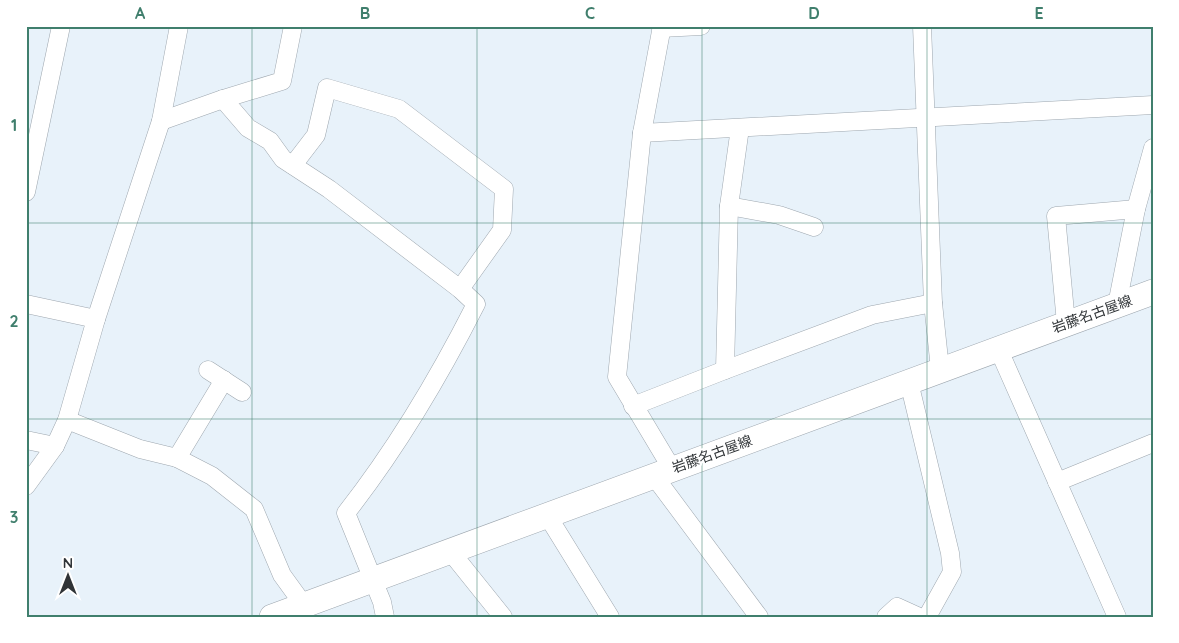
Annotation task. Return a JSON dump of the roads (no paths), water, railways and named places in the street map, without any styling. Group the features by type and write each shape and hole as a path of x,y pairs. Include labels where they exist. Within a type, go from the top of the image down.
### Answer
{"main road":[{"name":"岩藤名古屋線","path":"272,617 1153,292"}],"street":[{"path":"26,192 61,26"},
{"path":"26,486 54,446 67,420 96,319 161,121 178,26"},
{"path":"161,121 282,81 293,26"},
{"path":"701,26 661,27 642,132 617,377 633,406 663,473 759,617"},
{"path":"922,26 933,303 940,369"},
{"path":"293,165 316,135 327,88 399,109 504,189 502,230 460,289"},
{"path":"223,99 248,128 270,141 283,159 329,189 460,289 476,304 435,382 373,478 346,513 382,602 385,617"},
{"path":"642,132 1153,105"},
{"path":"725,370 728,206 740,128"},
{"path":"1117,305 1136,210 1153,148"},
{"path":"728,206 779,215 814,227"},
{"path":"1066,324 1056,216 1136,210"},
{"path":"633,406 872,315 933,303"},
{"path":"26,304 96,319"},
{"path":"998,348 1117,617"},
{"path":"208,370 242,392"},
{"path":"177,458 224,380"},
{"path":"909,382 950,553 952,572 927,617"},
{"path":"67,420 140,449 177,458 212,476 254,509 282,575 303,604"},
{"path":"26,440 54,446"},
{"path":"1057,482 1153,443"},
{"path":"546,515 610,617"},
{"path":"450,551 502,617"},
{"path":"886,617 897,606 919,617"}]}
